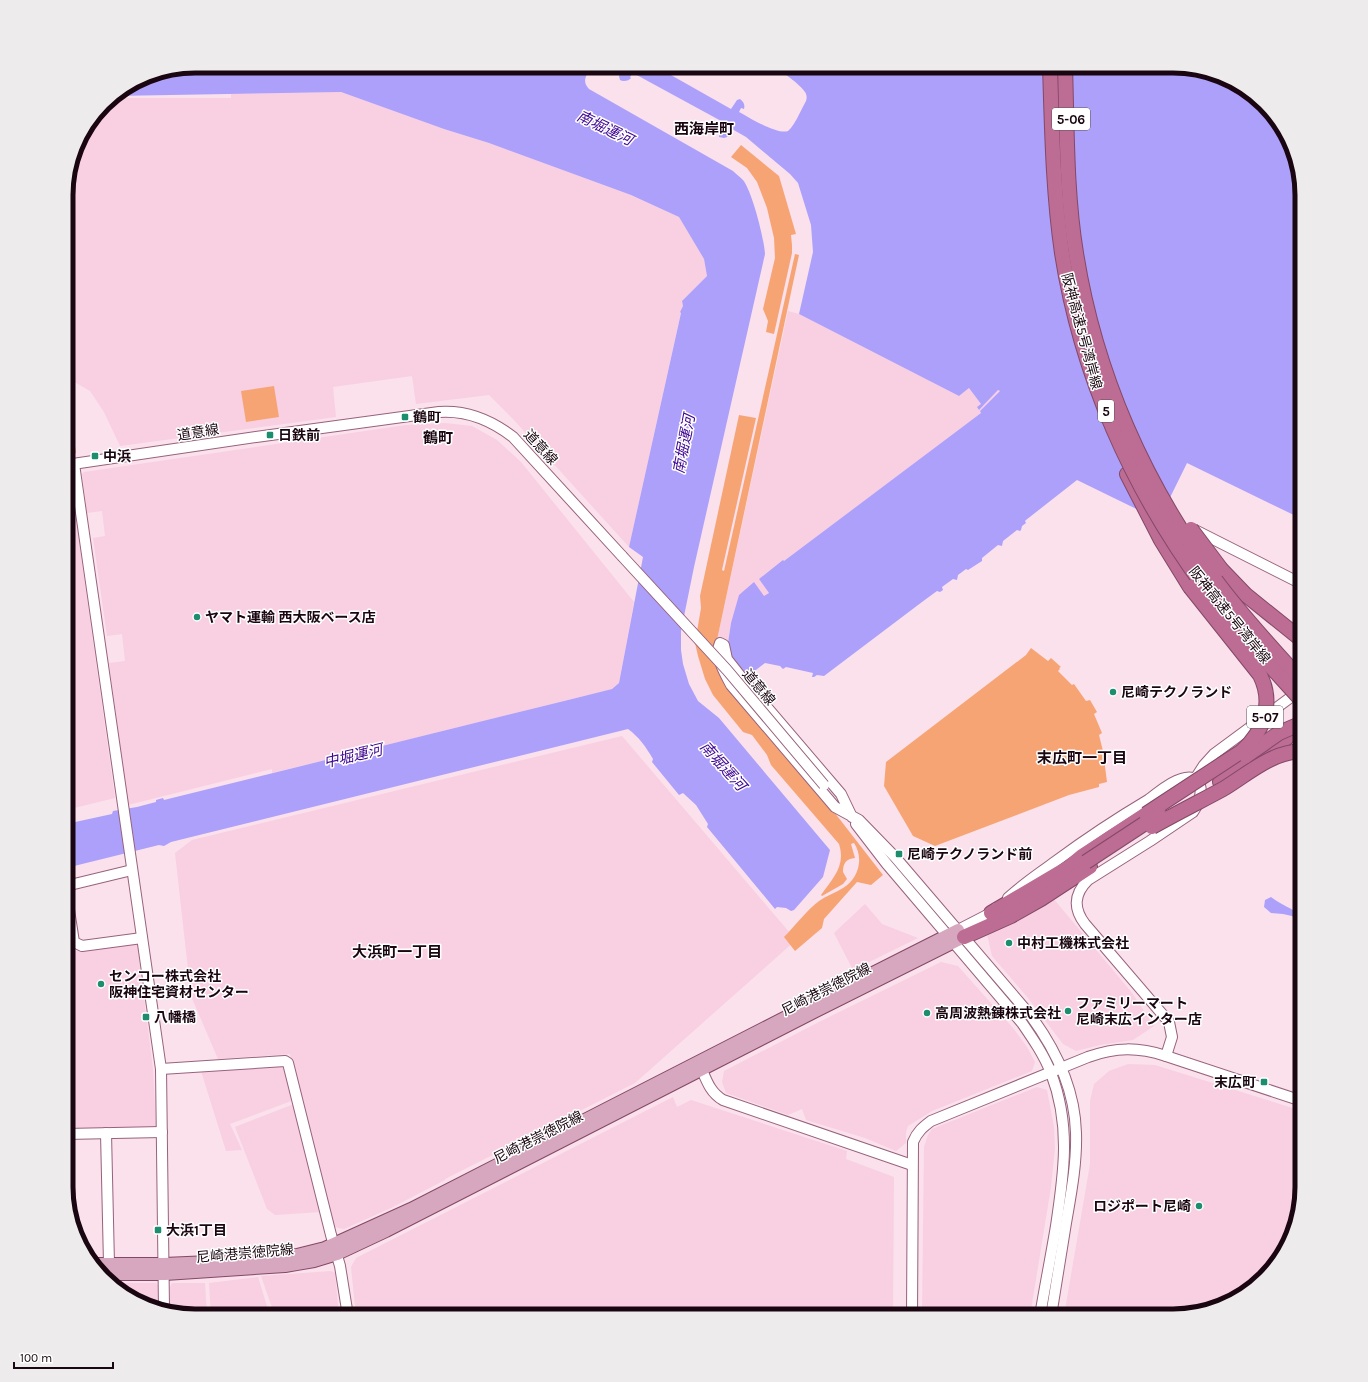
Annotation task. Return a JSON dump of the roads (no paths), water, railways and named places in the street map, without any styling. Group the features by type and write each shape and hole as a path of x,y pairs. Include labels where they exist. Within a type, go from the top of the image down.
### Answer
{"highway":[{"name":"5-06","path":"1047,73 1052,111"},
{"name":"阪神高速5号湾岸線","path":"1050,73 1054,180 1063,254 1073,306 1094,380 1114,433 1155,514 1206,590 1238,630 1295,693"},
{"name":"阪神高速5号湾岸線","path":"1065,73 1069,172 1075,245 1086,307 1104,368 1127,427 1153,483 1168,509 1201,560 1249,622 1295,673"},
{"name":"5-06","path":"1069,172 1072,126 1070,73"},
{"name":"5-07","path":"956,936 1011,916 1242,750 1251,742 1260,730 1265,718 1267,705 1265,686 1257,670 1190,587 1161,540 1122,463 1100,405 1094,380"},
{"path":"1127,427 1176,507 1221,569 1246,595 1295,634"},
{"name":"5-07","path":"1086,862 1279,733 1295,727"},
{"name":"5-07","path":"1151,827 1269,751 1295,731"},
{"name":"5-07","path":"991,913 1069,867 1086,862 1223,788 1275,756 1295,752"}],"main road":[{"name":"尼崎港崇徳院線","path":"336,1250 386,1231 702,1070 956,936"},
{"name":"尼崎港崇徳院線","path":"109,1273 164,1269 285,1266 314,1261 411,1209 794,1013 815,1000 956,936"},
{"name":"尼崎港崇徳院線","path":"101,1264 164,1269"}],"street":[{"name":"道意線","path":"73,465 439,412 456,412 472,415 493,423 513,437 727,670 852,817 859,829 877,851 956,936"},
{"path":"73,484 123,803 161,1069 164,1305"},
{"path":"1169,518 1295,581"},
{"path":"720,643 724,645 727,659 738,673 841,794 852,817 834,807 732,685 723,671 718,648 720,643"},
{"path":"1195,779 1204,765 1214,754 1295,694"},
{"path":"956,936 991,913 1022,885 1103,828 1180,779 1195,779 1200,783 1201,792 1197,806 1192,812 1150,841 1088,880 1082,886 1076,900 1079,917 1168,1022 1172,1037 1166,1056"},
{"path":"73,884 132,870"},
{"path":"73,936 74,942 82,946 142,938"},
{"path":"956,936 1040,1029 1050,1044 1066,1081 1073,1109 1076,1133 1076,1156 1052,1309"},
{"path":"956,936 1038,1046 1051,1072 1062,1109 1065,1154 1062,1188 1041,1309"},
{"path":"912,1309 913,1142 916,1135 931,1121 1061,1067 1101,1052 1116,1050 1142,1050 1166,1056 1295,1099"},
{"path":"161,1069 285,1060 288,1063 336,1250 344,1284 347,1309"},
{"path":"702,1070 710,1087 723,1100 912,1165"},
{"path":"73,1134 162,1132"},
{"path":"106,1134 109,1264"}],"water":[{"path":"195,73 588,73 585,83 589,89 733,171 743,180 750,194 757,215 765,254 694,567 681,631 681,650 683,664 689,684 698,701 719,718 830,850 823,877 794,910 791,911 786,908 777,907 775,909 707,827 708,824 696,805 683,793 679,795 652,762 653,759 642,742 628,729 171,842 164,846 159,845 73,866 73,822 112,814 113,811 137,807 156,802 156,800 163,798 164,800 612,689 619,683 643,557 629,547 680,312 683,306 682,301 707,276 704,259 679,217 631,195 489,143 444,129 341,92 124,96 134,89 156,79 171,75"},
{"path":"620,73 633,73 629,80 620,80"},
{"path":"633,73 667,73 731,109 737,100 740,99 743,102 744,109 741,108 739,112 764,125 784,132 788,131 793,126 807,98 805,92 783,73 1181,73 1212,79 1247,98 1265,115 1279,134 1289,156 1294,179 1295,516 1187,463 1159,520 1077,480 1026,520 1026,523 1022,526 1021,530 1017,530 1003,541 1002,546 998,545 982,558 982,561 958,575 957,580 953,579 942,587 943,590 940,592 937,591 824,676 817,675 812,677 813,673 786,667 783,669 780,666 765,663 748,676 730,656 728,643 731,623 739,595 754,582 764,596 769,593 759,579 981,413 980,411 1000,391 998,390 979,410 977,407 981,404 969,388 959,396 799,314 813,252 811,225 798,183 790,174 746,137 732,129 730,136 724,138 719,137 719,131 723,122"},
{"path":"1271,897 1295,911 1295,919 1292,916 1271,913 1264,907 1265,900"}],"place":[{"name":"鶴町","path":"405,417"},
{"name":"日鉄前","path":"270,435"},
{"name":"中浜","path":"95,456"},
{"name":"ヤマト運輸 西大阪ベース店","path":"197,617"},
{"name":"尼崎テクノランド","path":"1113,692"},
{"name":"尼崎テクノランド前","path":"899,854"},
{"name":"中村工機株式会社","path":"1009,943"},
{"name":"センコー株式会社 阪神住宅資材センター","path":"101,984"},
{"name":"ファミリーマート 尼崎末広インター店","path":"1068,1011"},
{"name":"高周波熱錬株式会社","path":"927,1013"},
{"name":"八幡橋","path":"146,1017"},
{"name":"末広町","path":"1264,1082"},
{"name":"ロジポート尼崎","path":"1199,1206"},
{"name":"大浜1丁目","path":"158,1230"}],"district":[{"name":"西海岸町","path":"704,129"},
{"name":"鶴町","path":"438,438"},
{"name":"末広町一丁目","path":"1082,758"},
{"name":"大浜町一丁目","path":"397,952"}],"water label":[{"name":"南堀運河","path":"605,128"},
{"name":"南堀運河","path":"684,444"},
{"name":"中堀運河","path":"353,756"},
{"name":"南堀運河","path":"723,766"}]}
